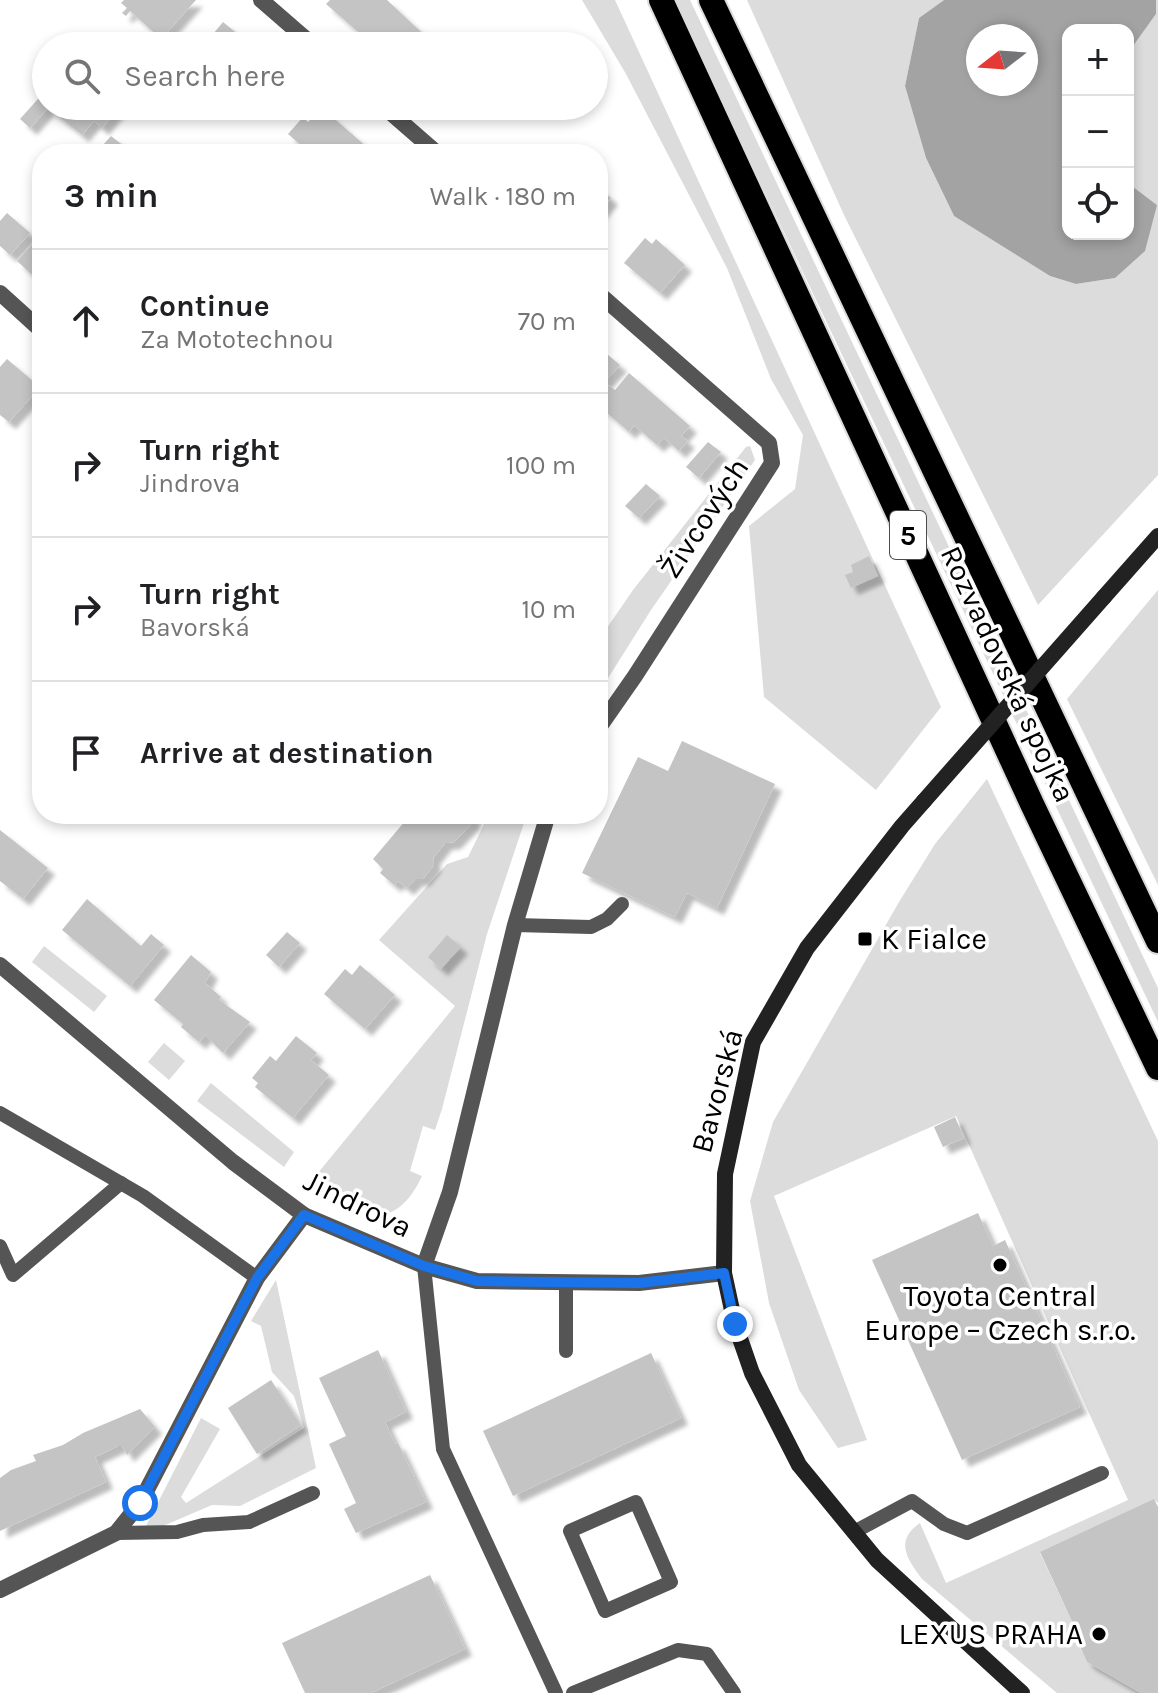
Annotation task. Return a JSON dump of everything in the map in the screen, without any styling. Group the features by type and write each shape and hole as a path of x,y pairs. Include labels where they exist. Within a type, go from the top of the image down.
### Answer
{"highway":[{"name":"Rozvadovská spojka","path":"661,0 1032,804 1158,1068"},
{"name":"Rozvadovská spojka","path":"711,0 1158,941"}],"street":[{"path":"261,0 298,32"},
{"path":"399,120 427,144"},
{"path":"0,293 32,322"},
{"name":"Živcových","path":"608,302 769,443 772,463 608,715"},
{"name":"Bavorská","path":"1022,1693 877,1560 799,1465 752,1373 735,1324 724,1273 725,1174 753,1042 807,948 902,826 1158,536"},
{"path":"424,1266 450,1192 515,925 545,824"},
{"name":"Jindrova","path":"0,965 233,1162 304,1215 424,1266 477,1281 639,1283 724,1273"},
{"path":"0,1590 116,1533 140,1503 257,1278 304,1215"}],"lane":[{"path":"515,925 591,927 607,919 622,904"},
{"path":"0,1113 143,1196 257,1278"},
{"path":"0,1246 13,1275 121,1183"},
{"path":"424,1266 443,1449 556,1693"},
{"path":"566,1282 566,1351"},
{"path":"854,1532 912,1501 944,1524 967,1533 1102,1473"},
{"path":"116,1533 177,1532 203,1525 249,1522 313,1493"},
{"path":"636,1502 671,1582 605,1611 570,1531 636,1502"},
{"path":"573,1693 678,1650 707,1654 734,1693"}],"shaded area":[{"path":"582,0 615,0 941,707 876,790 764,697 749,526 795,489 803,435 771,379 727,268 608,44 608,32 601,32"},
{"path":"674,0 690,0 1158,988 1158,1022"},
{"path":"747,0 944,0 919,18 905,86 926,158 954,216 1050,276 1076,284 1115,278 1157,205 1134,188 1134,45 1156,14 1158,0 1158,475 1038,605 844,215"},
{"path":"944,0 1156,0 1156,14 1134,45 1134,24 1062,24 1062,240 1134,240 1134,188 1157,205 1145,251 1115,278 1076,284 1050,276 954,216 926,158 905,86 919,18"},
{"path":"750,446 755,460 651,610 608,678 608,626 746,447"},
{"path":"1158,590 1158,885 1067,699"},
{"path":"987,779 1158,1141 1158,1503 1154,1500 1040,1553 1081,1641 1078,1643 1087,1662 1141,1693 1057,1693 922,1579 908,1557 907,1537 920,1523 946,1583 1128,1500 956,1116 774,1196 867,1440 838,1448 799,1390 769,1303 750,1201 773,1122 935,844"},
{"path":"484,824 524,824 487,934 442,1109 435,1130 423,1126 410,1171 422,1176 407,1200 383,1215 313,1179 455,1006 379,940 447,864 468,857"},
{"path":"44,946 107,996 94,1012 32,962"},
{"path":"164,1043 185,1061 169,1080 148,1062"},
{"path":"211,1083 294,1152 284,1167 197,1101"},
{"path":"276,1280 316,1468 240,1506 212,1505 149,1532 144,1530 201,1418 220,1429 181,1497 186,1503 304,1428 294,1396 272,1372 261,1326 251,1321"}],"building":[{"path":"124,0 196,0 167,32 153,32 130,11 126,16 122,13 127,8 121,3"},
{"path":"330,0 387,0 421,32 358,32 326,4"},
{"path":"223,22 235,32 215,32"},
{"path":"32,106 32,120 37,120 30,128 20,119"},
{"path":"63,120 109,120 102,128 94,121 82,135"},
{"path":"300,120 336,120 363,144 300,144 288,134"},
{"path":"111,136 121,144 104,144"},
{"path":"7,213 30,233 10,255 0,246 0,221"},
{"path":"645,238 652,244 656,239 685,265 660,293 624,263"},
{"path":"32,244 32,275 17,261"},
{"path":"608,355 620,365 608,378"},
{"path":"7,359 32,380 32,396 9,422 0,415 0,367"},
{"path":"629,373 690,426 681,436 688,441 679,451 664,438 657,445 634,425 629,432 608,414 608,386 615,390"},
{"path":"708,442 721,452 699,478 686,467"},
{"path":"646,484 660,496 639,518 625,506"},
{"path":"869,556 878,576 851,588 845,575 853,572 851,565"},
{"path":"682,741 775,784 717,908 687,893 675,917 582,873 638,757 668,771"},
{"path":"403,824 471,824 454,842 445,843 433,858 434,865 423,879 416,879 407,888 398,881 394,885 380,873 383,869 373,859"},
{"path":"0,830 48,868 23,899 0,881"},
{"path":"87,899 141,946 151,934 164,945 130,986 62,930"},
{"path":"287,932 300,943 279,967 266,955"},
{"path":"447,935 461,947 441,969 428,957"},
{"path":"191,955 211,972 205,983 221,997 219,1000 250,1022 223,1053 205,1035 199,1042 154,1000"},
{"path":"360,965 395,995 365,1029 324,994 345,969 352,975"},
{"path":"296,1036 317,1053 311,1060 329,1075 293,1118 255,1087 258,1083 252,1078 270,1056 276,1061"},
{"path":"955,1117 964,1138 943,1147 934,1127"},
{"path":"978,1213 993,1246 1005,1240 1080,1407 962,1460 872,1260"},
{"path":"378,1350 406,1412 385,1422 426,1502 356,1533 344,1509 356,1503 329,1444 346,1436 319,1378"},
{"path":"651,1353 681,1418 513,1496 483,1431"},
{"path":"271,1380 301,1425 257,1454 228,1408"},
{"path":"140,1409 155,1427 127,1455 122,1446 118,1446 95,1457 106,1482 0,1531 0,1478 11,1470 36,1461 33,1455 63,1445"},
{"path":"1154,1499 1158,1507 1158,1693 1141,1693 1087,1662 1078,1642 1081,1641 1040,1552"},
{"path":"430,1575 465,1649 371,1693 305,1693 282,1643"}],"place":[{"name":"K Fialce","path":"865,939"},
{"name":"Toyota Central Europe – Czech s.r.o.","path":"1000,1265"},
{"name":"LEXUS PRAHA","path":"1099,1634"}],"route":[{"path":"140,1503 257,1278 304,1215 424,1266 477,1281 639,1283 724,1273 735,1324"}]}
